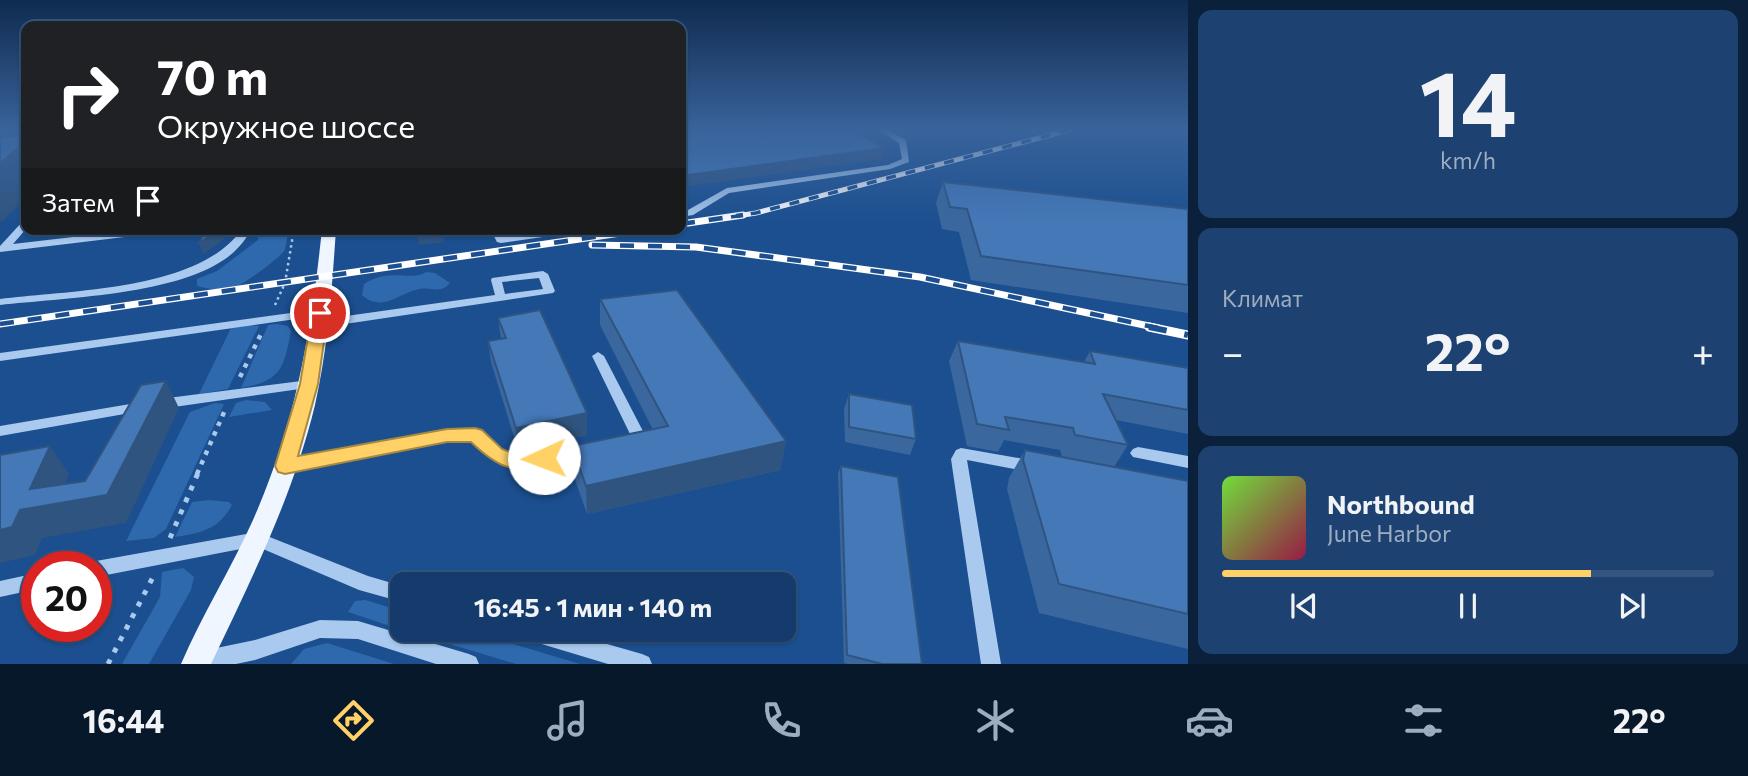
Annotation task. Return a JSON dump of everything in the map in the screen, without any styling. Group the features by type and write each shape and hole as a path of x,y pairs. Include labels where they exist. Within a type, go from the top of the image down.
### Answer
{"main road":[{"path":"196,663 257,540 285,466 309,384 327,235"}],"lane":[{"path":"686,213 727,191 890,167 904,161"},
{"path":"2,248 21,228"},
{"path":"2,248 116,235"},
{"path":"0,302 177,276 209,265 232,248 242,235"},
{"path":"498,235 501,240 536,235"},
{"path":"0,357 267,320 319,319 501,298"},
{"path":"285,466 447,436 475,435 495,454 520,464 639,437 598,356"},
{"path":"0,431 181,400 231,397 309,384"},
{"path":"1138,453 1188,463"},
{"path":"991,664 960,459 961,454 970,454 1024,465"},
{"path":"112,566 257,540 366,584 390,591"},
{"path":"0,589 21,585"},
{"path":"196,663 255,650 320,629 358,630 468,664"},
{"path":"567,642 642,664"}],"path":[{"path":"108,664 143,600 231,397 285,283 293,235"}],"shaded area":[{"path":"259,235 287,235 285,249 281,254 235,288 220,290 197,286 197,279 217,271 258,240"},
{"path":"426,272 435,273 450,283 443,288 419,289 384,302 369,300 362,295 364,284 373,279 391,275 413,276"},
{"path":"268,325 288,326 291,331 283,363 273,376 265,381 241,388"},
{"path":"259,326 228,389 199,394 231,328"},
{"path":"246,400 265,402 272,410 229,417 236,403"},
{"path":"215,403 224,404 166,529 154,538 126,541 190,412"},
{"path":"192,502 229,502 232,505 215,525 193,534 175,537"},
{"path":"183,568 194,577 191,590 149,664 122,664 160,597 162,572"},
{"path":"365,600 390,607 390,626 348,612 355,601"},
{"path":"443,642 506,642 580,664 516,664"},
{"path":"327,643 394,664 291,664 304,649"}],"building":[{"path":"686,161 790,161 686,175"},
{"path":"943,182 1188,209 1188,285 981,256 967,209 950,207"},
{"path":"203,235 211,235 199,243"},
{"path":"418,235 443,235 418,238"},
{"path":"677,290 786,441 586,486 572,446 668,426 600,299"},
{"path":"540,310 587,413 516,428 488,341 506,338 498,318"},
{"path":"958,341 1095,364 1090,351 1188,368 1188,410 1103,394 1128,445 1075,435 1073,428 1005,417 1009,430 977,424"},
{"path":"166,381 107,495 20,510 12,527 0,530 0,455 50,446 30,489 85,481 141,385"},
{"path":"849,394 912,405 916,439 849,427"},
{"path":"1025,450 1188,481 1188,614 1059,584 1023,460"},
{"path":"841,466 898,477 922,664 882,664 847,655"}],"railway":[{"path":"731,217 756,213 952,161"},
{"path":"686,223 743,215"},
{"path":"0,324 607,235"},
{"path":"592,245 696,247 920,277 1158,328"},
{"path":"1149,327 1188,335"}],"route":[{"path":"320,313 309,384 285,466 447,436 475,435 495,454 520,464 544,458"}]}
